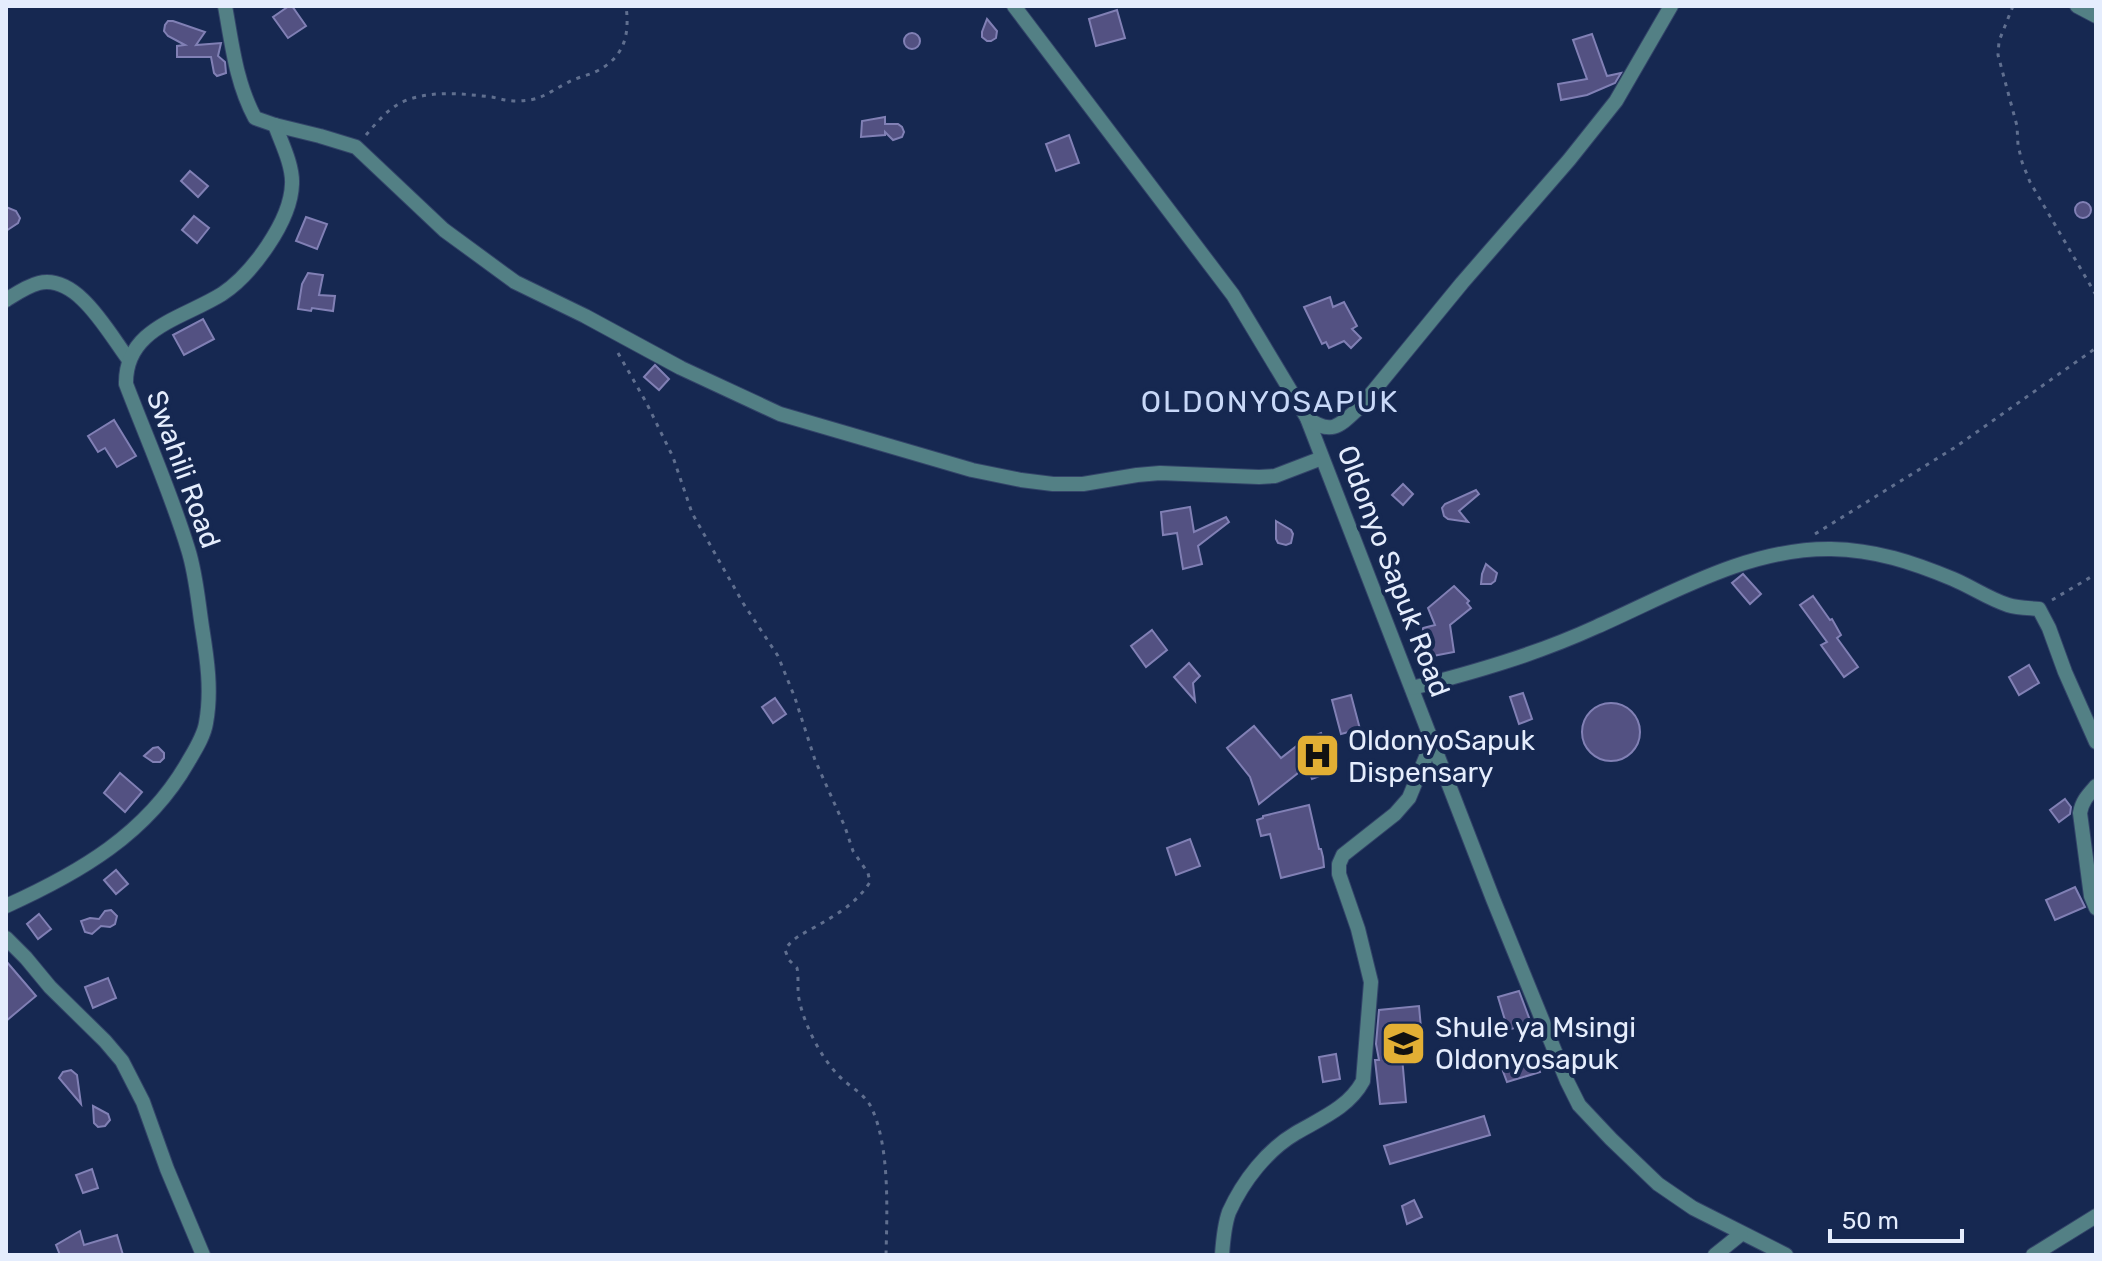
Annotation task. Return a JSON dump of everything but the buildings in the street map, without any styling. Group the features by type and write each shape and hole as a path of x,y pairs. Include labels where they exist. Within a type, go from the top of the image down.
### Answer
{"street":[{"path":"225,6 236,69 246,102 255,118 356,147 414,203 470,250 515,282 681,368 780,414 972,470 1053,484 1083,484 1160,473 1275,476 1322,458"},
{"name":"Oldonyo Sapuk Road","path":"1014,6 1233,295 1307,418 1519,962 1579,1105 1658,1184 1693,1208 1786,1255"},
{"path":"1307,418 1326,429 1342,423 1362,405 1616,101 1671,6"},
{"path":"2077,6 2096,16"},
{"name":"Swahili Road","path":"6,906 71,874 108,851 162,800 183,770 206,725 208,666 189,552 126,384 129,360 150,332 226,292 268,245 285,212 292,183 275,125"},
{"path":"6,300 40,283 66,286 89,306 129,360"},
{"path":"1412,688 1540,650 1707,577 1780,552 1829,549 1871,552 1910,562 2007,605 2039,609 2096,742"},
{"path":"1222,1255 1229,1213 1259,1165 1292,1136 1347,1103 1363,1081 1371,982 1358,929 1339,874 1339,864 1343,855 1395,814 1409,798 1433,740"},
{"path":"2096,786 2087,795 2080,813 2091,896 2096,908"},
{"path":"6,938 122,1061 143,1102 203,1255"},
{"path":"2033,1255 2096,1216"},
{"path":"1715,1255 1741,1234"}],"path":[{"path":"356,147 391,108 409,99 460,93 515,101 541,98 568,82 599,70 623,48 628,19 626,6"},
{"path":"2013,6 1999,41 1998,55 2017,126 2022,162 2030,182 2096,295"},
{"path":"608,328 617,352 673,457 683,494 692,513 743,603 778,656 815,760 853,851 868,873 870,882 864,892 846,908 795,938 785,950 797,968 798,996 809,1029 835,1072 859,1091 877,1121 883,1142 886,1255"},
{"path":"1815,534 1954,448 2096,348"},
{"path":"2039,609 2096,574"}],"place":[{"name":"OldonyoSapuk Dispensary","path":"1317,756"},
{"name":"Shule ya Msingi Oldonyosapuk","path":"1404,1043"}],"district":[{"name":"OLDONYOSAPUK","path":"1270,402"}]}
